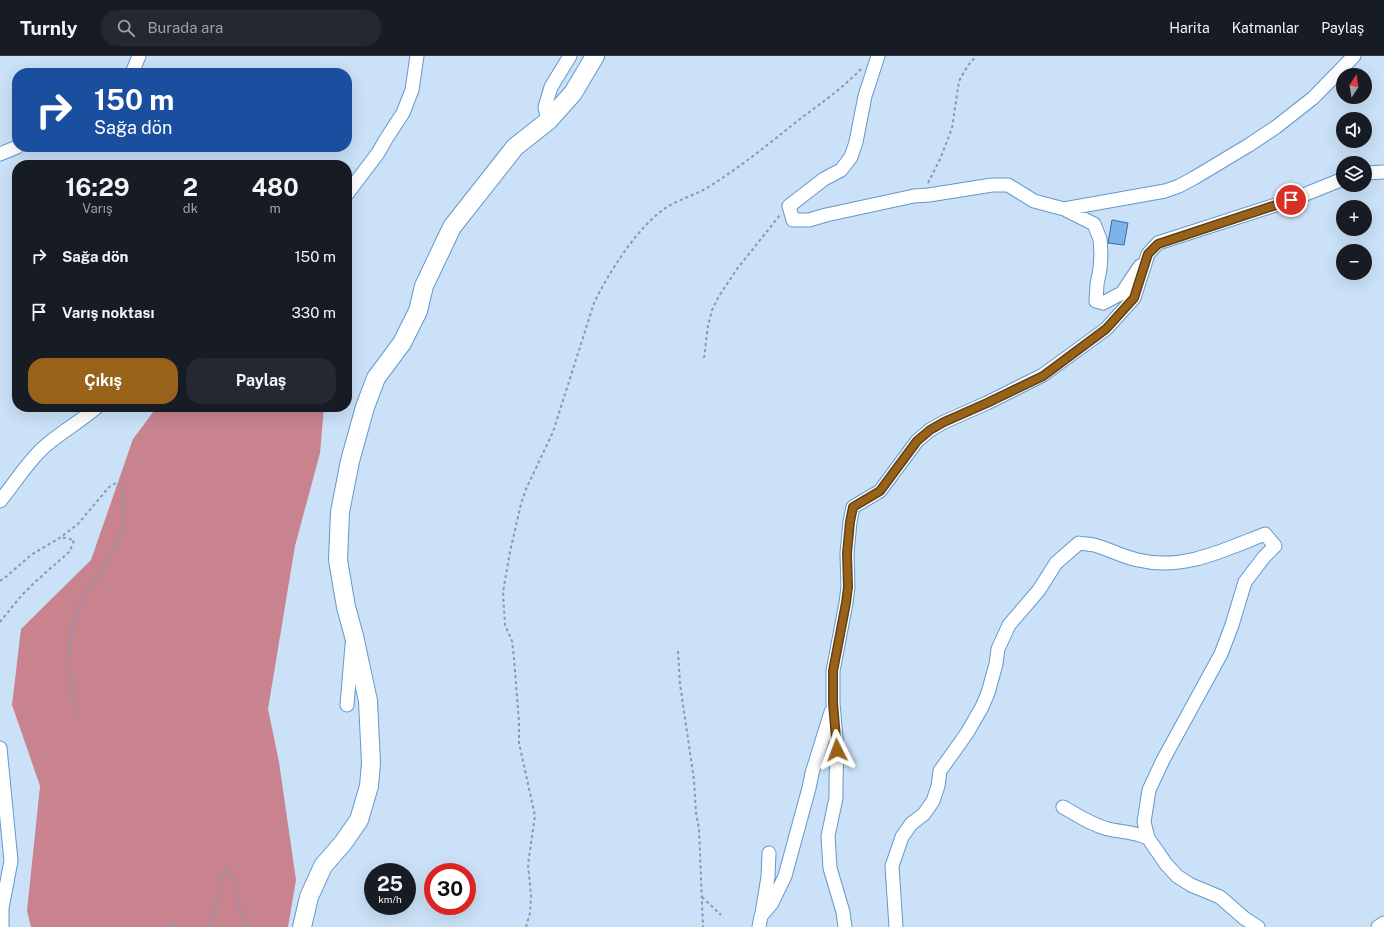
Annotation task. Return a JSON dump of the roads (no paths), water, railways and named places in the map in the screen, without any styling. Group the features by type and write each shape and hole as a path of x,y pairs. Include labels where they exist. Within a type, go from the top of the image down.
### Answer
{"street":[{"path":"134,68 139,56"},
{"path":"352,188 372,163 403,113 412,90 417,56"},
{"path":"548,121 545,107 551,87 570,56"},
{"path":"302,927 309,897 323,866 343,843 359,820 369,786 371,763 368,701 346,606 338,560 340,520 350,462 365,406 376,378 402,343 418,311 424,286 452,227 516,147 548,121 573,92 595,56"},
{"path":"878,56 865,96 856,142 851,157 841,170 824,179 789,206 793,220 809,220 914,196 929,196 992,185 1008,185 1034,202 1064,209 1094,224 1100,239 1100,262 1096,301 1103,303 1122,293 1148,254 1158,244 1291,200 1336,182"},
{"path":"1064,209 1165,191 1179,186 1249,145 1288,118 1313,98 1354,56"},
{"path":"0,154 12,149"},
{"path":"1372,173 1384,172"},
{"path":"845,927 843,912 830,868 828,836 836,798 837,750 833,703 833,671 848,587 847,553 853,507 880,491 917,441 930,430 1043,376 1106,329 1134,298 1148,254"},
{"path":"0,501 43,448 92,412"},
{"path":"896,927 892,866 902,837 911,824 924,814 933,801 938,786 940,771 967,733 982,707 988,693 996,664 998,649 1009,625 1039,590 1056,563 1079,543 1094,545 1137,560 1153,563 1168,563 1201,558 1265,534 1275,546 1264,557 1245,582 1232,625 1221,654 1163,760 1149,790 1144,822 1148,838 1166,864 1177,876 1191,885 1220,897 1244,918 1258,927"},
{"path":"347,705 351,651 354,636"},
{"path":"760,922 772,903 785,876 812,773 830,718 833,703"},
{"path":"0,748 12,861 2,908 2,927"},
{"path":"1063,807 1085,821 1093,824 1109,829 1140,834 1148,838"},
{"path":"760,922 767,884 769,853"},
{"path":"1378,927 1384,923"}]}
